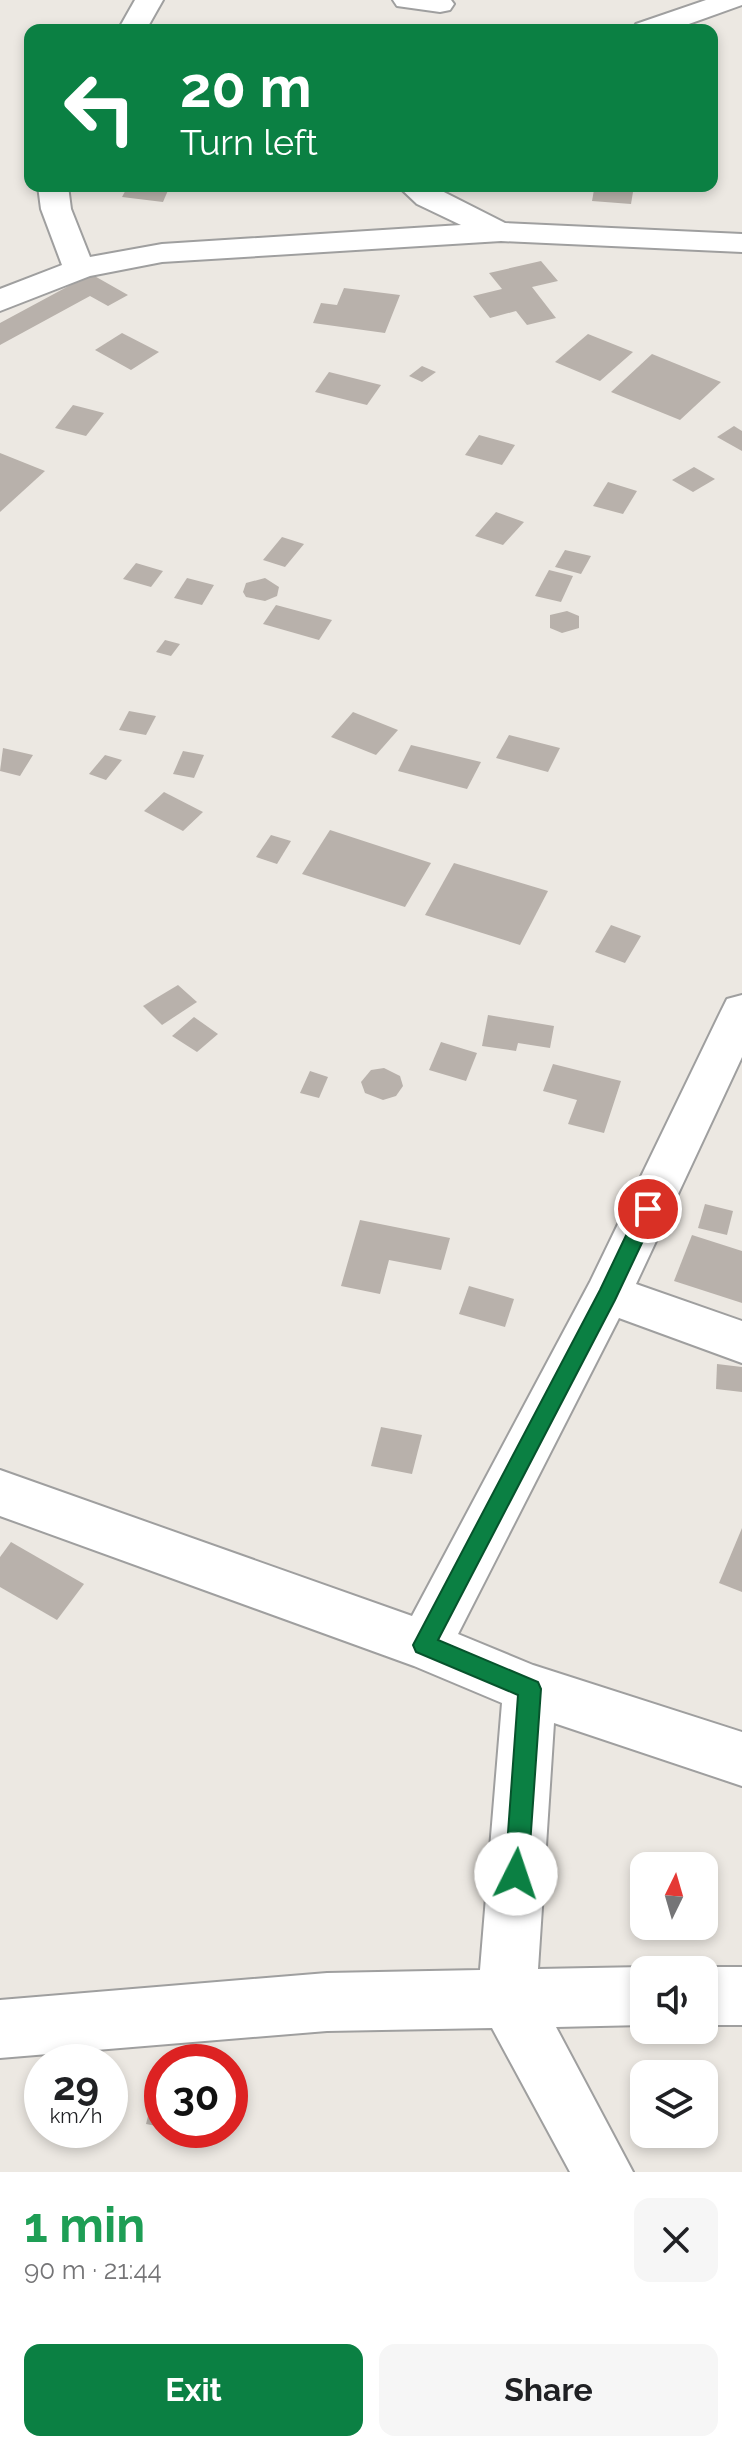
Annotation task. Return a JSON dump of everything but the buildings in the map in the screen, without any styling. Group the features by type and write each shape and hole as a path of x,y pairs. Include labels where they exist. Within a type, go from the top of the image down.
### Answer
{"street":[{"path":"135,24 149,0"},
{"path":"407,0 438,11"},
{"path":"663,24 732,0"},
{"path":"54,192 56,209 78,267"},
{"path":"420,192 501,232"},
{"path":"0,301 78,267 117,257 162,253 501,232 742,243"},
{"path":"424,1645 608,1294 742,1011"},
{"path":"608,1294 742,1342"},
{"path":"0,1493 424,1645 530,1689 742,1759"},
{"path":"530,1689 507,1997 603,2172"},
{"path":"0,2029 327,2002 630,1996"},
{"path":"718,1996 742,1996"}],"route":[{"path":"516,1874 530,1689 424,1645 608,1294 648,1209"}]}
